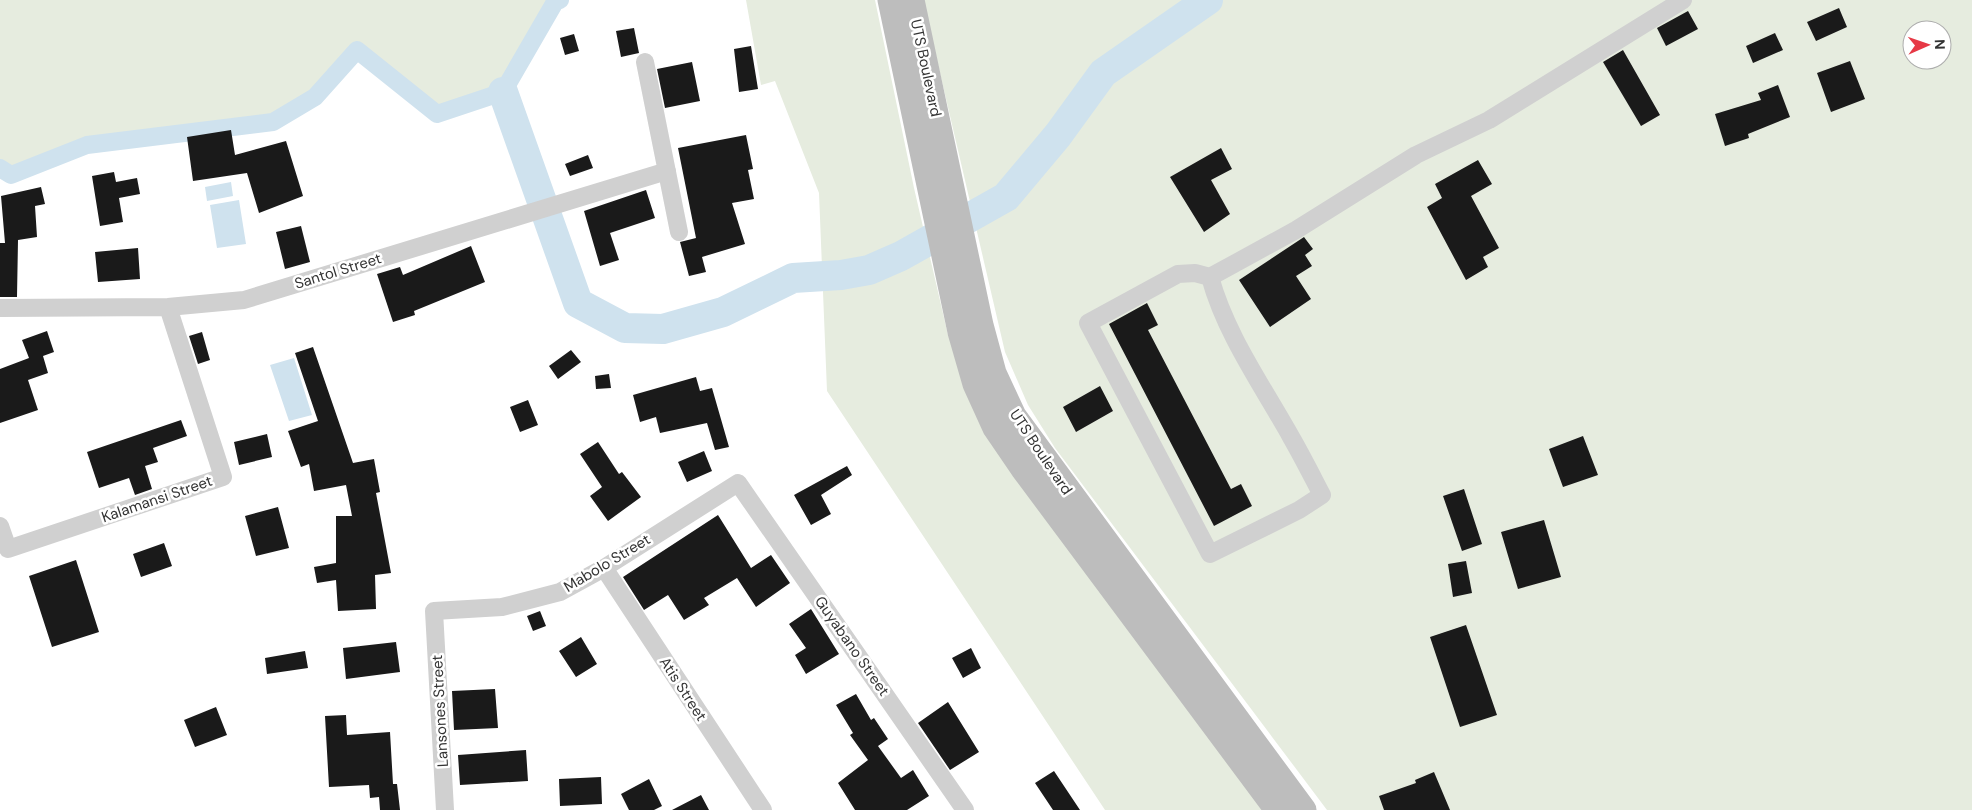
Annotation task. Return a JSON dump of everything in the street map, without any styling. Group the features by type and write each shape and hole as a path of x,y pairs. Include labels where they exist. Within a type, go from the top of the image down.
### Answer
{"main road":[{"name":"UTS Boulevard","path":"890,0 939,182 955,256 994,372 1014,416 1304,810"},
{"name":"UTS Boulevard","path":"912,0 939,182"},
{"name":"UTS Boulevard","path":"955,256 960,332 975,384 995,428 1023,469 1277,810"}],"street":[{"path":"1210,277 1218,306 1257,382 1291,437 1322,495 1299,510 1210,554 1088,323 1178,274 1195,273 1210,277 1296,230 1416,155 1489,120 1683,0"},
{"path":"645,62 679,232"},
{"name":"Santol Street","path":"0,308 168,307 244,300 667,171"},
{"name":"Kalamansi Street","path":"0,526 8,549 223,477 168,307"},
{"name":"Mabolo Street","path":"434,612 502,607 560,592 604,568 738,483"},
{"name":"Guyabano Street","path":"738,483 965,810"},
{"name":"Atis Street","path":"604,568 763,810"},
{"name":"Lansones Street","path":"434,612 445,810"}],"shaded area":[{"path":"0,0 560,0 555,2 503,92 437,114 357,50 315,97 273,122 87,145 11,175 0,168"},
{"path":"746,0 875,0 914,188 948,335 1262,810 1105,810 827,391 819,193 775,81 761,85"},
{"path":"923,0 1972,0 1972,810 1327,810 1055,448 1028,405 1005,352"}],"water":[{"path":"231,182 233,196 207,201 205,187"},
{"path":"239,200 246,244 217,248 210,205"},
{"path":"294,358 312,415 289,421 270,365"}],"building":[{"path":"1839,8 1847,27 1816,41 1807,22"},
{"path":"1688,11 1698,29 1666,46 1657,28"},
{"path":"634,28 639,53 621,57 616,31"},
{"path":"1775,33 1783,50 1753,63 1746,46"},
{"path":"574,34 579,51 565,55 560,38"},
{"path":"751,46 758,89 739,92 734,49"},
{"path":"1623,50 1660,115 1641,126 1603,62"},
{"path":"1850,61 1865,99 1831,112 1817,73"},
{"path":"692,62 700,101 665,108 657,69"},
{"path":"1778,85 1790,117 1748,134 1749,138 1725,146 1715,114 1761,100 1758,93"},
{"path":"231,130 235,155 286,141 303,196 259,213 247,173 193,181 187,137"},
{"path":"746,135 753,169 748,170 754,199 732,203 745,244 702,257 706,272 689,276 680,242 696,238 678,148"},
{"path":"1221,148 1232,169 1211,180 1230,214 1204,232 1170,177"},
{"path":"588,155 593,168 570,176 565,164"},
{"path":"1478,160 1492,184 1471,196 1499,248 1483,257 1488,267 1466,280 1427,207 1442,198 1435,184"},
{"path":"114,172 116,182 137,178 140,194 119,198 123,222 100,226 92,176"},
{"path":"41,187 45,204 35,206 37,237 18,240 17,297 0,297 0,243 5,243 1,196"},
{"path":"646,190 655,218 610,233 619,260 600,266 584,211"},
{"path":"301,226 310,262 285,269 276,232"},
{"path":"1304,237 1313,249 1305,255 1312,266 1296,276 1311,299 1270,327 1239,280"},
{"path":"471,246 485,282 414,311 415,315 393,322 377,274 400,267 403,275"},
{"path":"138,248 140,279 98,282 95,252"},
{"path":"1147,303 1158,325 1148,330 1231,489 1241,484 1252,506 1214,526 1109,324"},
{"path":"47,331 54,352 43,356 48,373 28,380 38,410 0,423 0,369 29,358 22,340"},
{"path":"202,332 210,360 198,364 189,336"},
{"path":"313,347 353,463 374,459 380,492 376,493 391,573 375,575 376,609 338,611 336,580 317,583 314,567 336,563 336,516 352,516 346,485 314,491 309,464 301,467 288,431 318,421 295,353"},
{"path":"571,350 581,362 558,379 549,366"},
{"path":"609,374 611,388 596,389 595,376"},
{"path":"696,377 700,391 712,388 729,447 715,450 707,423 660,433 656,417 640,422 633,395"},
{"path":"1100,386 1113,411 1076,432 1063,407"},
{"path":"528,400 538,425 520,432 510,407"},
{"path":"181,420 187,436 153,448 158,462 145,466 152,489 135,495 129,478 99,488 87,452"},
{"path":"267,434 272,457 239,465 234,442"},
{"path":"1583,436 1598,475 1563,487 1549,449"},
{"path":"598,442 619,474 622,472 641,497 608,521 590,496 602,487 580,454"},
{"path":"704,451 712,471 687,482 678,462"},
{"path":"847,466 852,475 821,495 831,514 811,525 794,495"},
{"path":"1464,489 1482,544 1462,551 1443,496"},
{"path":"278,507 289,548 256,556 245,516"},
{"path":"718,515 751,568 771,555 790,583 756,607 737,578 704,598 709,605 684,620 668,595 644,610 623,577"},
{"path":"1544,520 1561,577 1518,589 1501,532"},
{"path":"164,543 172,566 141,577 133,554"},
{"path":"76,560 99,632 52,647 29,576"},
{"path":"1466,561 1472,593 1453,597 1448,564"},
{"path":"811,609 839,654 806,674 795,655 806,648 789,624"},
{"path":"540,611 546,626 533,631 527,616"},
{"path":"1466,625 1497,715 1460,727 1430,637"},
{"path":"581,637 597,664 576,677 559,651"},
{"path":"396,642 400,672 346,679 343,648"},
{"path":"971,648 981,668 963,678 952,658"},
{"path":"305,651 308,668 267,674 265,658"},
{"path":"495,689 498,728 454,730 452,691"},
{"path":"856,694 871,720 874,718 888,739 878,746 901,778 913,770 929,796 907,810 855,810 838,783 868,760 850,735 853,733 836,705"},
{"path":"948,702 979,752 950,770 918,723"},
{"path":"216,707 227,735 195,747 184,720"},
{"path":"346,715 347,735 390,732 393,784 397,784 400,810 380,810 379,797 370,798 369,785 329,787 325,716"},
{"path":"526,750 528,781 460,785 458,755"},
{"path":"1054,771 1080,810 1053,810 1035,783"},
{"path":"1434,772 1450,810 1384,810 1379,796 1416,783 1415,780"},
{"path":"601,777 602,804 560,806 559,779"},
{"path":"649,779 662,806 654,810 629,810 621,794"},
{"path":"701,795 709,810 672,810"}],"waterway":[{"path":"0,168 11,175 87,145 273,122 315,97 357,50 437,114 503,92 555,2 560,0"},
{"path":"503,92 578,303 625,328 663,329 723,312 793,278 841,275 869,270 901,256 1006,197 1058,135 1103,73 1208,0"}]}
